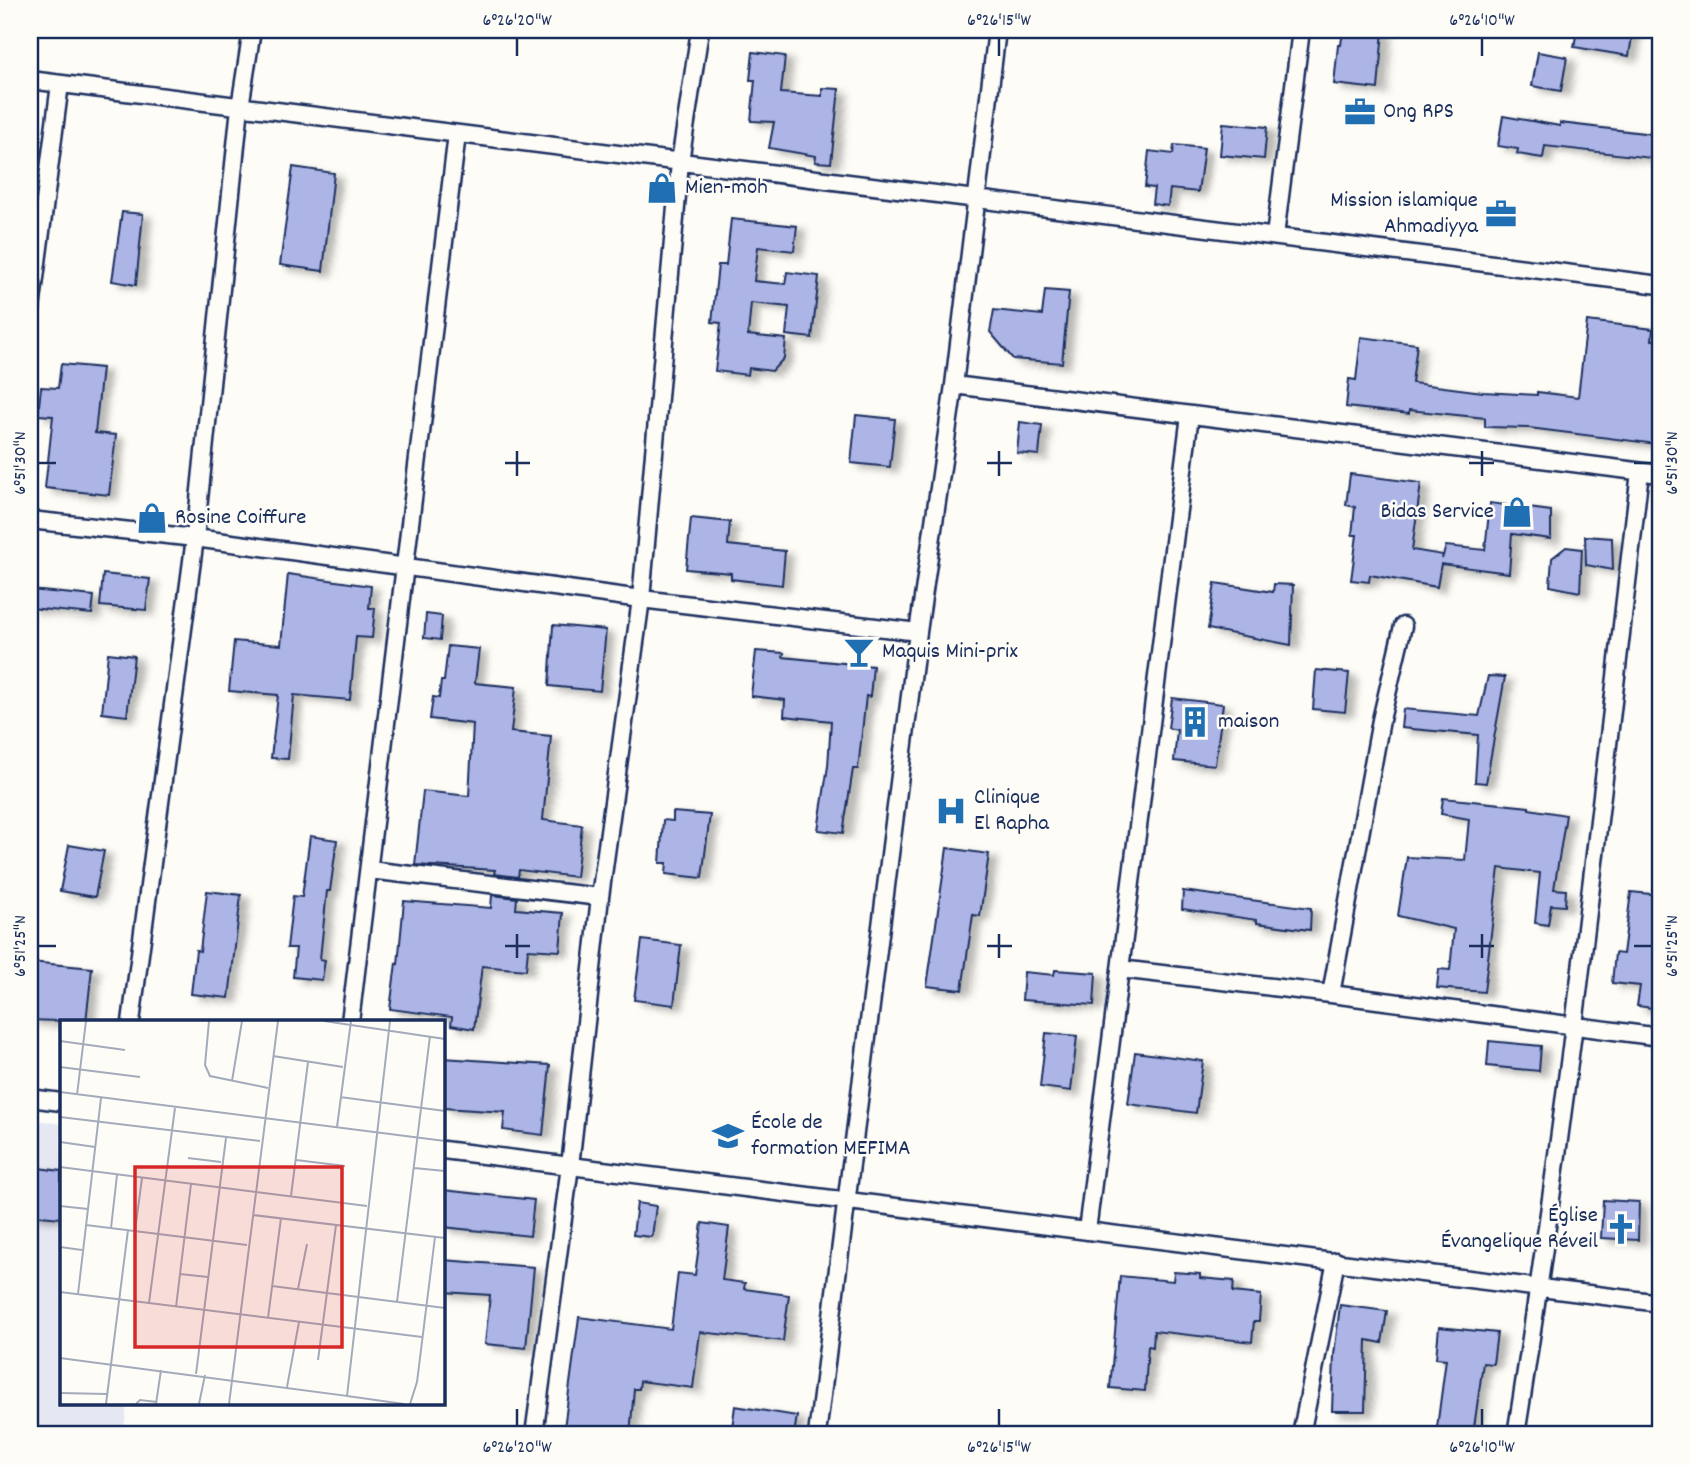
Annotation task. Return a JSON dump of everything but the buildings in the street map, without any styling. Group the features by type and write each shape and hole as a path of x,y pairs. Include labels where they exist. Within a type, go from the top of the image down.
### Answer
{"street":[{"path":"131,1020 195,538 240,107 252,30"},
{"path":"534,1435 570,1166 600,897 641,599 680,162 700,30"},
{"path":"817,1435 918,632 978,199 997,30"},
{"path":"1276,236 1301,30"},
{"path":"30,80 1660,285"},
{"path":"30,317 60,84"},
{"path":"350,1020 407,567 457,134"},
{"path":"954,385 1660,474"},
{"path":"1087,1231 1190,415"},
{"path":"1516,1435 1540,1287 1575,1026 1640,472"},
{"path":"30,520 195,538 641,599 918,632"},
{"path":"1331,993 1381,720 1403,626"},
{"path":"369,870 600,897"},
{"path":"1120,969 1331,993 1660,1037"},
{"path":"30,1098 60,1102"},
{"path":"444,1150 1660,1303"},
{"path":"1301,1435 1336,1261"}],"shaded area":[{"path":"30,1119 60,1124 60,1406 127,1406 123,1435 30,1435"}],"place":[{"name":"Ong RPS","path":"1360,112"},
{"name":"Mien-moh","path":"662,188"},
{"name":"Mission islamique Ahmadiyya","path":"1501,214"},
{"name":"Bidas Service","path":"1517,512"},
{"name":"Rosine Coiffure","path":"152,518"},
{"name":"Maquis Mini-prix","path":"859,652"},
{"name":"maison","path":"1195,722"},
{"name":"Clinique El Rapha","path":"951,811"},
{"name":"École de formation MEFIMA","path":"728,1136"},
{"name":"Église Évangelique Réveil","path":"1621,1229"}]}
